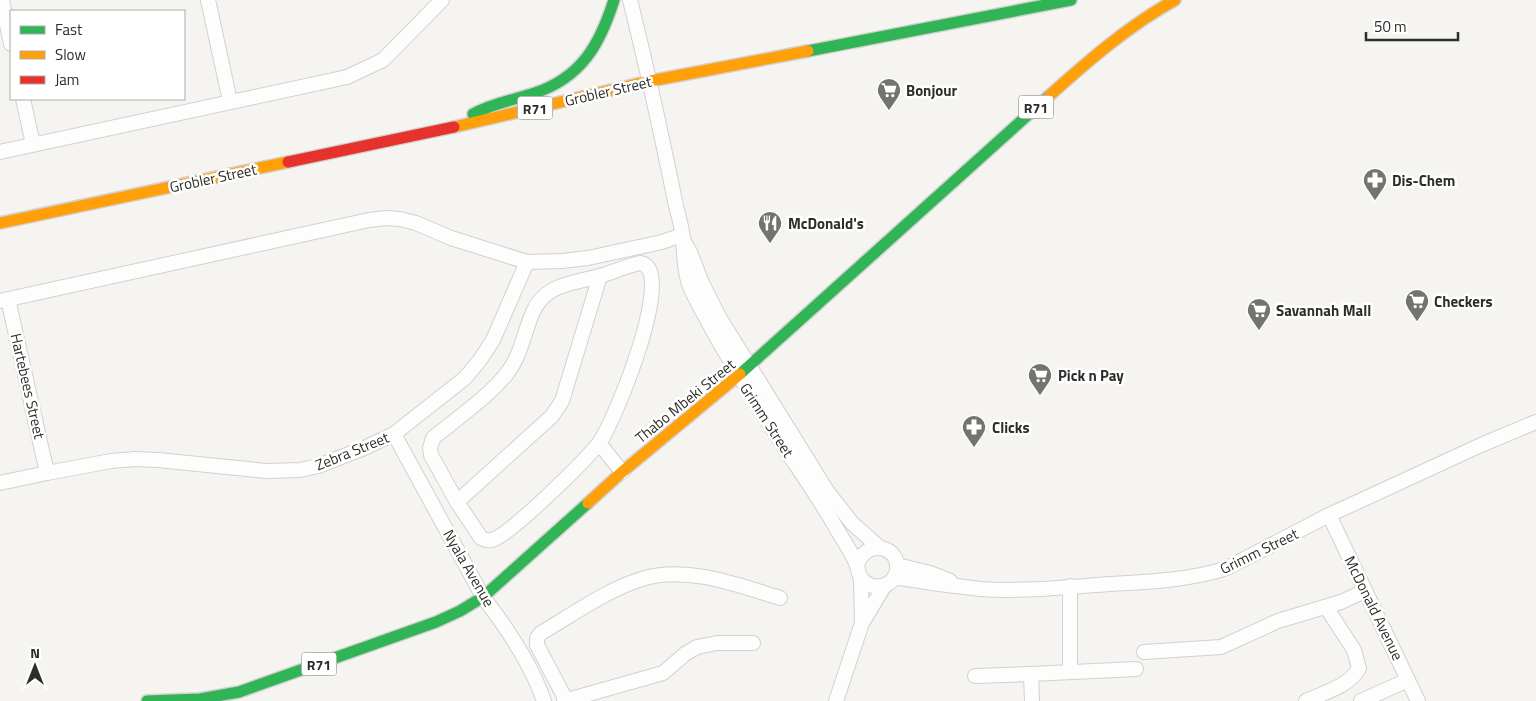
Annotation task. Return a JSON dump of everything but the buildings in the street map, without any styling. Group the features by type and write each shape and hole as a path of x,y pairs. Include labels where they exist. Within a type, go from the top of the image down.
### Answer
{"main road":[{"path":"454,127 482,108 501,101 533,94 575,71 589,56 601,37 614,0"},
{"name":"Grobler Street","path":"0,223 454,127 650,81 1072,0"},
{"name":"Thabo Mbeki Street","path":"147,701 200,699 239,692 436,622 460,611 483,596 622,472 744,372 1098,52 1153,12 1175,0"}],"street":[{"path":"2,0 10,39"},
{"path":"208,0 230,101"},
{"path":"0,152 347,77 373,66 391,53 441,0"},
{"name":"Grimm Street","path":"630,0 650,81 682,237 744,372 835,525 859,573"},
{"path":"23,100 33,144"},
{"path":"4,300 369,220 386,218 416,223 451,238 527,262 588,258 682,237"},
{"name":"Zebra Street","path":"0,484 111,461 135,459 266,471 300,470 334,460 394,434 465,378 493,340 527,262"},
{"path":"644,264 651,275 652,288 643,335 632,371 613,419 599,443 552,492 491,541 486,541 476,533 431,456 430,448 433,438 497,384 508,372 515,360 533,311 541,297 550,290 565,284 644,264"},
{"path":"457,502 552,416 558,408 562,401 600,276"},
{"name":"Hartebees Street","path":"4,300 47,473"},
{"name":"Grimm Street","path":"744,372 827,491 852,522 880,548"},
{"name":"Grimm Street","path":"892,576 929,584 960,585 981,589 1008,589 1150,582 1215,572 1227,568 1330,515 1472,449 1536,422"},
{"name":"Nyala Avenue","path":"394,434 483,596 500,618 530,670 544,701"},
{"path":"599,443 622,472"},
{"name":"McDonald Avenue","path":"1330,515 1418,701"},
{"path":"836,701 862,623 892,576 891,553 880,548 868,550 862,554 859,573 862,623"},
{"path":"859,573 872,586 892,576"},
{"path":"753,643 717,643 697,648 685,654 663,673 565,701 537,645 537,638 541,633 623,586 643,578 662,575 683,575 720,579 780,598"},
{"path":"1070,586 1070,672"},
{"path":"1144,652 1221,647 1278,621 1341,602 1365,591"},
{"path":"1306,701 1349,680 1355,675 1358,668 1354,650 1326,606"},
{"path":"974,676 1136,669"},
{"path":"1031,674 1032,701"},
{"path":"1362,701 1408,680"}],"traffic: fast":[{"path":"473,114 496,104 535,93 565,78 577,68 595,45 609,16 614,0"},
{"path":"808,51 1071,0"},
{"path":"740,374 1049,96"},
{"path":"147,701 200,699 239,692 436,622 460,611 483,597 588,503"}],"traffic: slow":[{"path":"1049,96 1125,33 1175,0"},
{"path":"454,127 650,81 808,51"},
{"path":"0,223 288,162"},
{"path":"588,503 622,472 740,374"}],"traffic: jam":[{"path":"288,162 454,127"}],"place":[{"name":"Bonjour","path":"889,111"},
{"name":"Dis-Chem","path":"1375,201"},
{"name":"McDonald's","path":"770,244"},
{"name":"Checkers","path":"1417,322"},
{"name":"Savannah Mall","path":"1259,331"},
{"name":"Pick n Pay","path":"1040,396"},
{"name":"Clicks","path":"974,448"}]}
